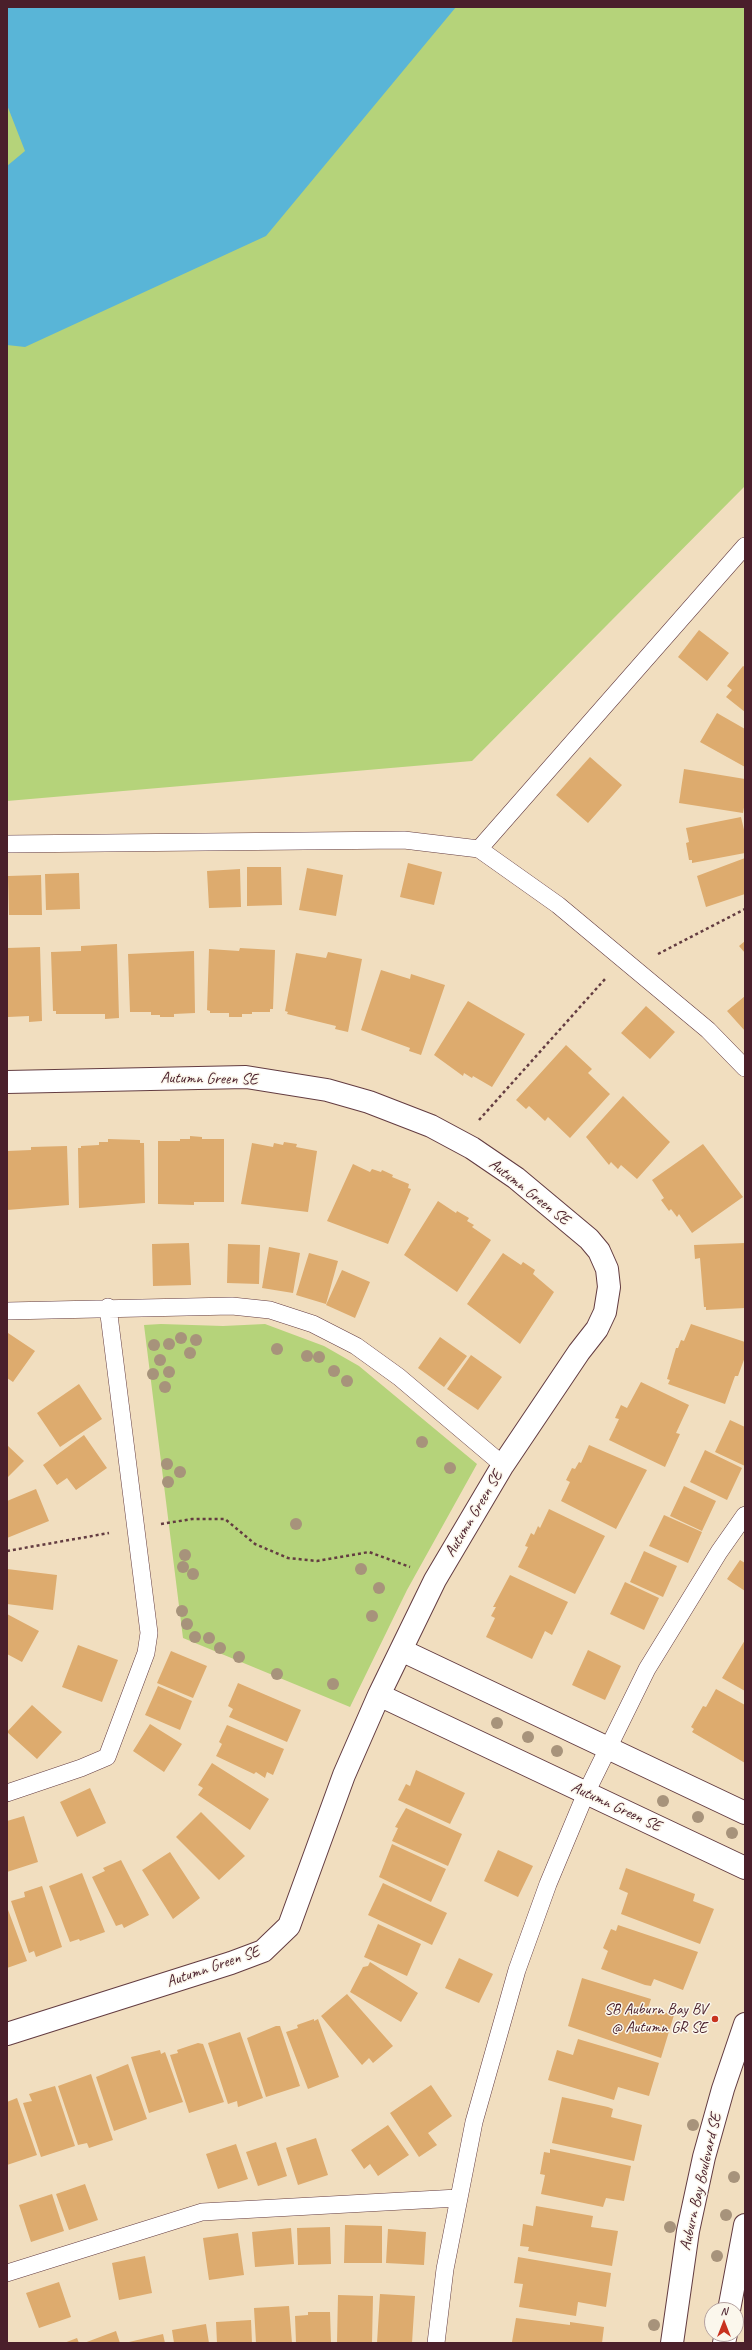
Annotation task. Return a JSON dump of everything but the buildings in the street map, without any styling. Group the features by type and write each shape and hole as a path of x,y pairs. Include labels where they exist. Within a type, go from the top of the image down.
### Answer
{"street":[{"name":"Autumn Green SE","path":"7,1082 246,1077 327,1090 369,1102 431,1126 460,1142 516,1178 588,1239 599,1251 607,1269 609,1287 605,1312 597,1329 579,1352 503,1465 435,1580 379,1695 344,1775 289,1926 274,1943 263,1951 231,1963 7,2034"},
{"path":"401,1650 745,1813"},
{"name":"Autumn Green SE","path":"379,1695 745,1868"},
{"name":"Auburn Bay Boulevard SE","path":"672,2343 688,2231 704,2157 723,2089 745,2024"},
{"path":"731,2302 745,2226"}],"lane":[{"path":"479,849 745,546"},
{"path":"7,844 404,840 479,849 558,905 708,1030 745,1068"},
{"path":"7,1310 108,1307 232,1306 270,1310 313,1324 356,1346 399,1377 503,1465"},
{"path":"7,1793 81,1768 107,1757 146,1653 149,1633 108,1307"},
{"path":"436,2343 445,2269 458,2198 488,2070 517,1970 548,1884 586,1793 647,1669 718,1552 745,1515"},
{"path":"7,2273 202,2212 458,2198"}],"path":[{"path":"460,1142 604,979 632,967 745,909"},
{"path":"7,1551 192,1519 225,1519 256,1544 288,1558 317,1561 368,1552 399,1561 435,1580"}],"green space":[{"path":"7,7 745,7 745,486 472,761 7,801"},
{"path":"161,1324 223,1326 265,1324 324,1346 359,1366 477,1464 407,1590 350,1707 183,1638 144,1325"}],"water":[{"path":"7,7 456,7 266,236 25,347 7,345 7,166 25,151 7,105"}],"place":[{"name":"SB Auburn Bay BV @ Autumn GR SE","path":"715,2019"}]}
